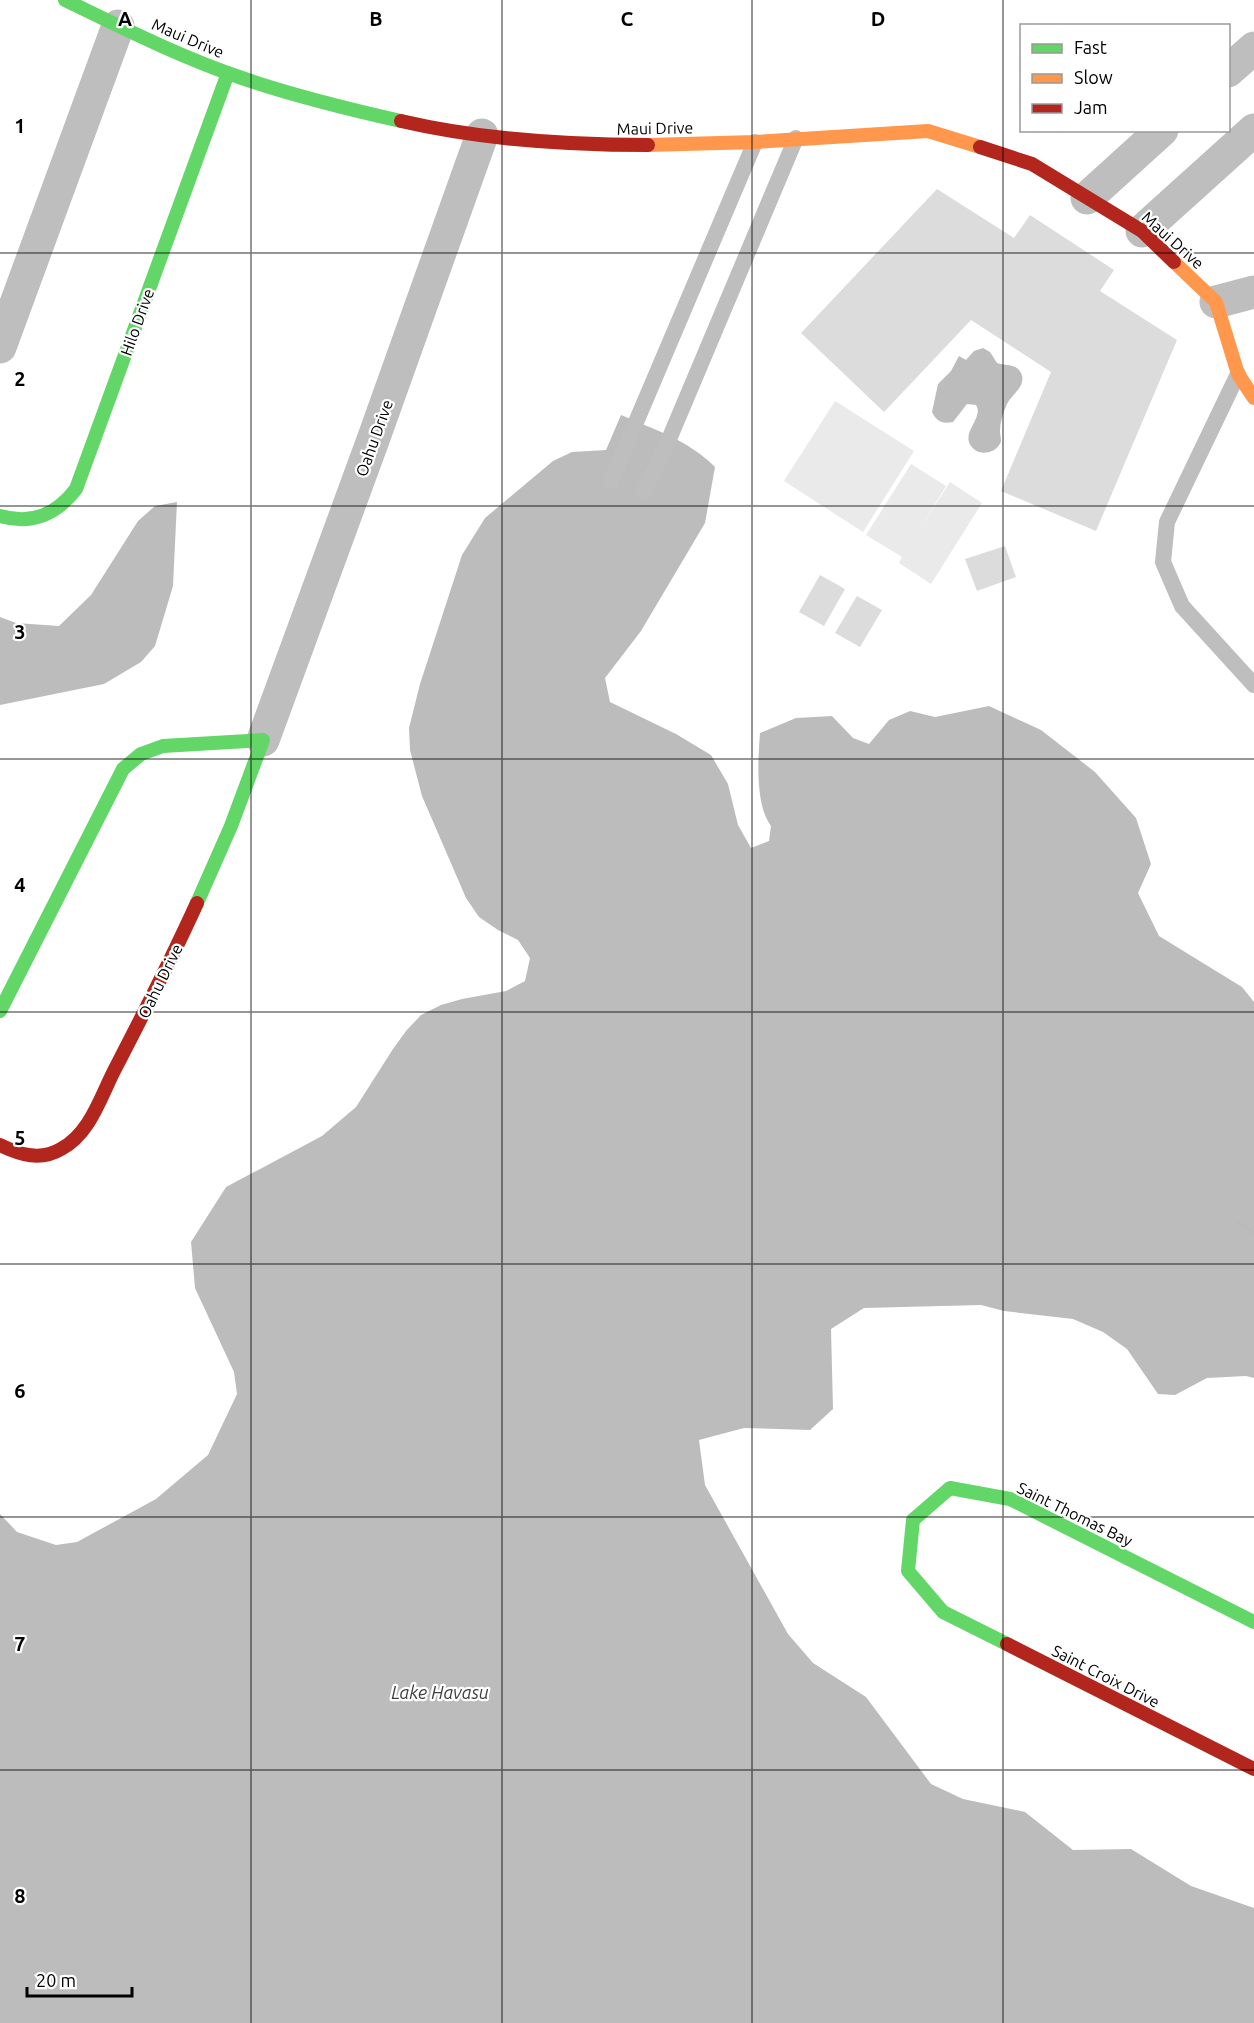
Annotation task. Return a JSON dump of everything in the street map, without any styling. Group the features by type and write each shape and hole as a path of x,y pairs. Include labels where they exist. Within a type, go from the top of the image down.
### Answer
{"street":[{"name":"Maui Drive","path":"65,0 157,45 228,73 327,104 414,124 482,135 592,145 681,145 928,131 1032,164 1142,231 1216,302"},
{"path":"0,347 118,26"},
{"path":"1230,69 1254,48"},
{"name":"Hilo Drive","path":"0,516 21,520 41,518 64,505 76,489 228,73"},
{"path":"1142,231 1254,130"},
{"path":"1088,198 1160,132"},
{"name":"Oahu Drive","path":"0,1145 21,1155 46,1155 68,1145 84,1128 150,1004 192,916 227,836 373,440 482,135"},
{"path":"1254,292 1216,302 1238,374 1254,398"},
{"path":"0,1011 115,781 128,763 137,755 158,746 262,740"},
{"name":"Saint Thomas Bay","path":"943,1612 908,1571 913,1520 950,1488 1010,1499 1254,1622"},
{"name":"Saint Croix Drive","path":"943,1612 1254,1769"}],"lane":[{"path":"644,492 795,138"},
{"path":"611,481 755,142"},
{"path":"1238,374 1167,522 1163,562 1182,606 1254,685"}],"path":[{"path":"1238,1222 1254,1232"}],"shaded area":[{"path":"835,401 914,451 863,532 784,481"},
{"path":"911,464 946,486 921,527 950,482 982,503 931,584 899,563 902,557 866,535"}],"water":[{"path":"983,348 990,352 997,363 1010,365 1019,370 1022,378 1021,386 1007,404 1003,414 1001,441 997,448 986,453 975,450 968,439 977,416 976,405 967,404 953,422 940,422 932,412 938,384 951,371 959,356 966,360 974,351"},
{"name":"Lake Havasu","path":"621,415 683,443 715,467 705,523 641,631 605,678 610,702 676,734 711,755 728,784 738,825 751,848 769,841 771,826 762,806 760,794 758,768 760,733 796,718 832,716 853,738 869,744 889,720 910,711 935,717 989,706 1041,730 1095,772 1136,818 1151,864 1138,893 1159,936 1242,987 1254,1002 1254,1378 1246,1376 1207,1378 1175,1395 1158,1394 1127,1349 1103,1332 1073,1319 1004,1311 981,1305 864,1308 831,1329 833,1409 810,1430 744,1428 699,1440 705,1485 788,1634 813,1663 866,1697 931,1784 963,1799 1025,1812 1073,1850 1131,1849 1191,1886 1254,1908 1254,2023 0,2023 0,1514 17,1532 56,1545 77,1542 156,1499 208,1455 237,1394 234,1372 195,1288 191,1242 226,1187 322,1136 356,1107 393,1049 421,1015 441,1005 462,999 506,991 525,981 530,958 518,940 479,917 466,898 422,796 410,750 409,728 420,684 462,555 485,518 553,461 572,452 606,450"},
{"path":"177,502 173,586 155,646 141,662 104,684 0,705 0,617 16,623 59,626 91,595 138,521 155,506"}],"building":[{"path":"937,189 1014,238 1030,215 1114,270 1100,291 1177,340 1096,531 1001,491 1051,372 971,320 884,412 801,333"},
{"path":"1005,546 1016,577 977,591 965,559"},
{"path":"820,575 845,589 824,626 799,612"},
{"path":"857,596 882,610 860,647 835,633"}],"traffic: fast":[{"path":"65,0 152,42 219,70 301,96 401,121"},
{"path":"0,516 23,519 42,516 60,505 76,489 228,73"},
{"path":"0,1011 123,769 141,754 163,746 263,740 231,826 197,903"},
{"path":"1007,1644 943,1612 908,1571 913,1520 950,1488 1010,1499 1254,1622"}],"traffic: slow":[{"path":"648,145 755,142 928,131 980,147"},
{"path":"1174,262 1216,302 1238,374 1254,398"}],"traffic: jam":[{"path":"401,121 493,137 586,144 648,145"},
{"path":"980,147 1032,164 1142,231 1174,262"},
{"path":"0,1145 23,1154 46,1155 61,1149 80,1133 94,1112 197,903"},
{"path":"1007,1644 1254,1769"}]}
